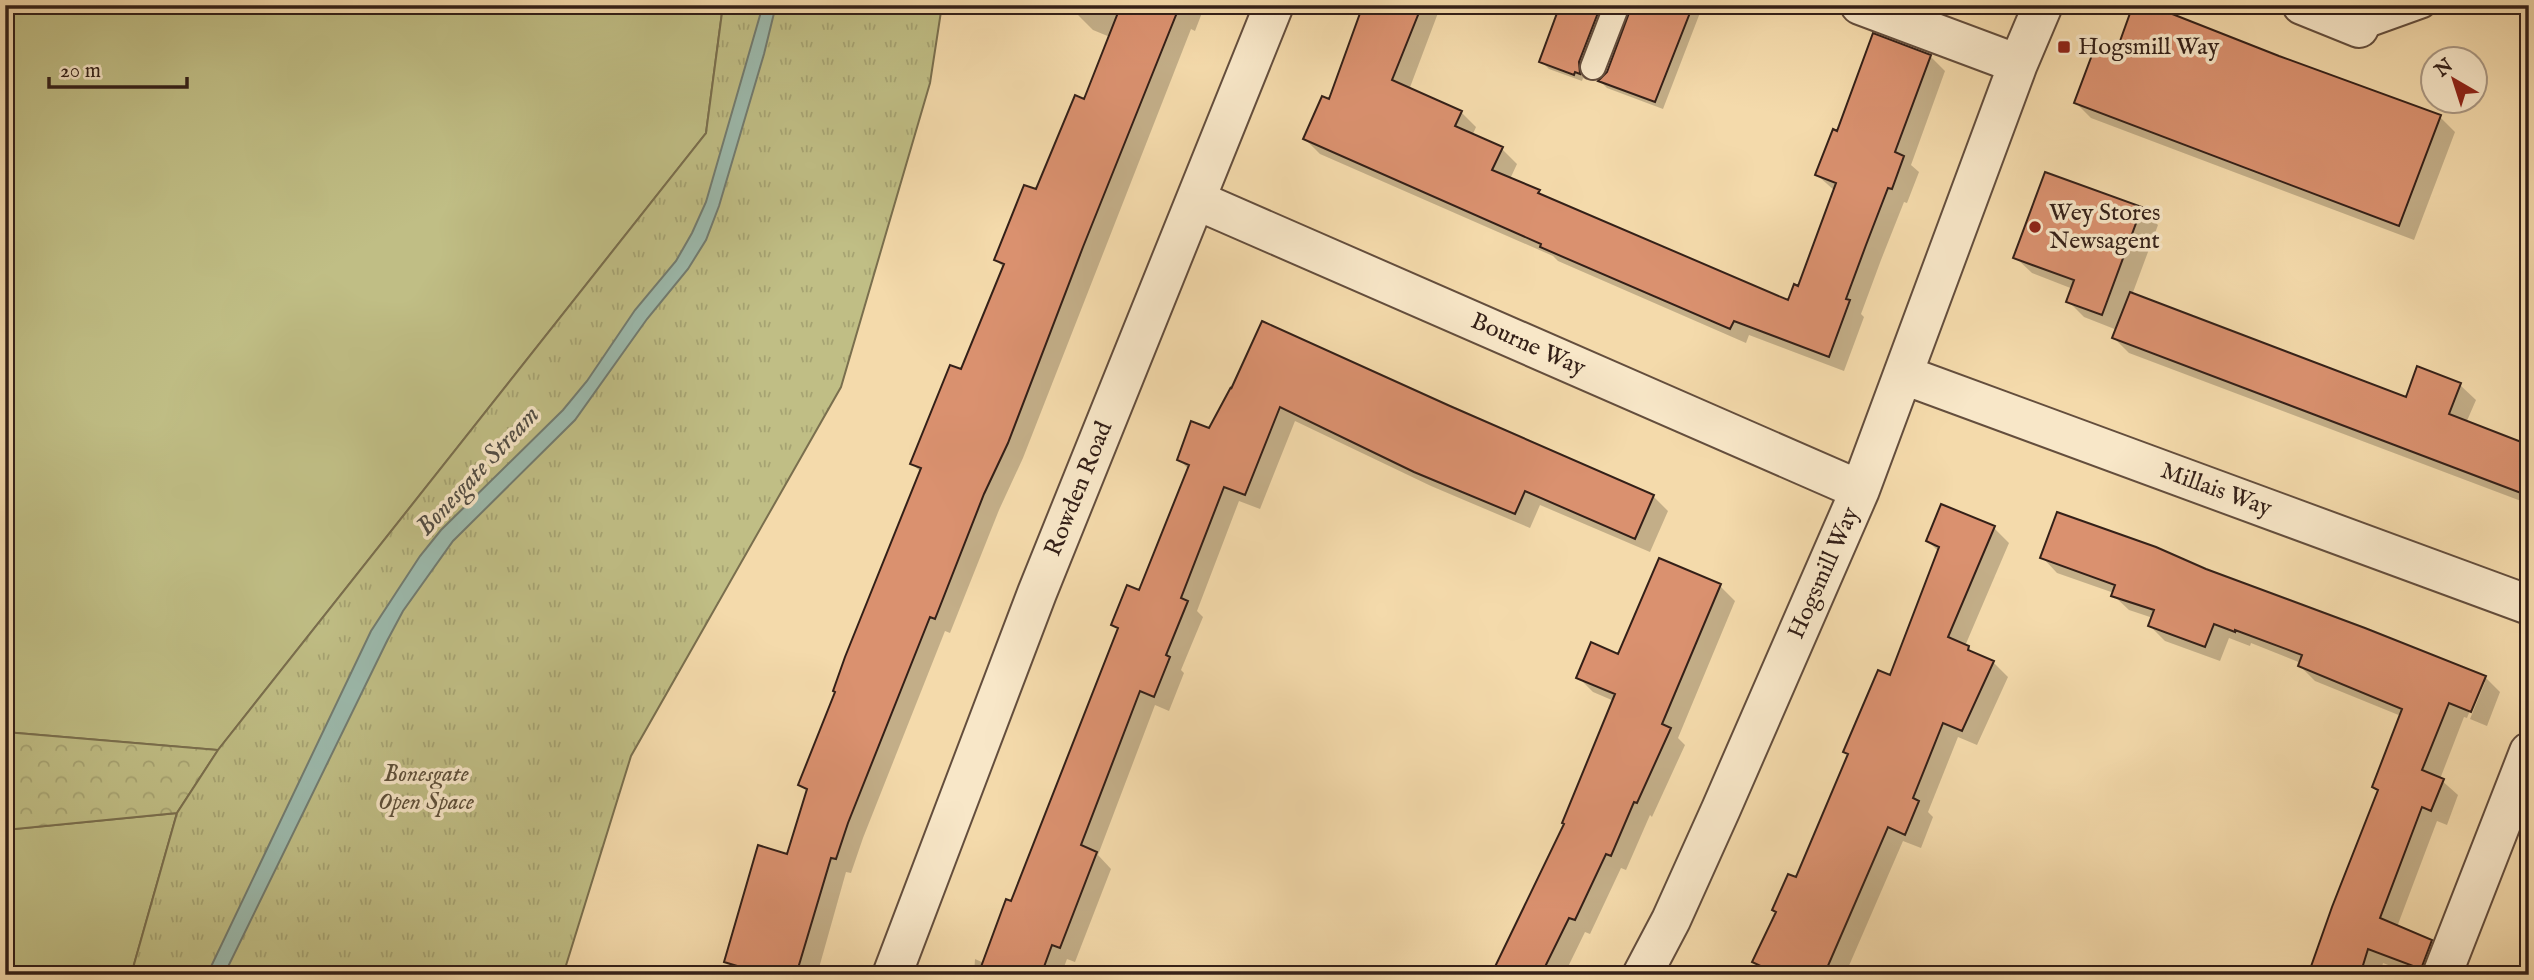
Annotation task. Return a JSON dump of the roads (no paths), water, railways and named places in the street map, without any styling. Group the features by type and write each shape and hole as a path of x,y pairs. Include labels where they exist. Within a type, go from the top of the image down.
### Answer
{"street":[{"name":"Rowden Road","path":"892,975 1037,593 1274,5"},
{"path":"1860,5 2018,64"},
{"name":"Hogsmill Way","path":"1642,975 1671,920 1716,821 1860,490 2018,64 2043,5"},
{"path":"2302,5 2359,28"},
{"name":"Bourne Way","path":"1196,200 1860,490"},
{"name":"Millais Way","path":"1904,375 2529,605"},
{"path":"2442,975 2529,752"}],"lane":[{"path":"1593,67 1617,5"},
{"path":"2359,28 2423,5"}],"place":[{"name":"Hogsmill Way","path":"2064,47"},
{"name":"Wey Stores Newsagent","path":"2035,227"}],"water label":[{"name":"Bonesgate Stream","path":"478,471"}],"park label":[{"name":"Bonesgate Open Space","path":"426,788"}]}
